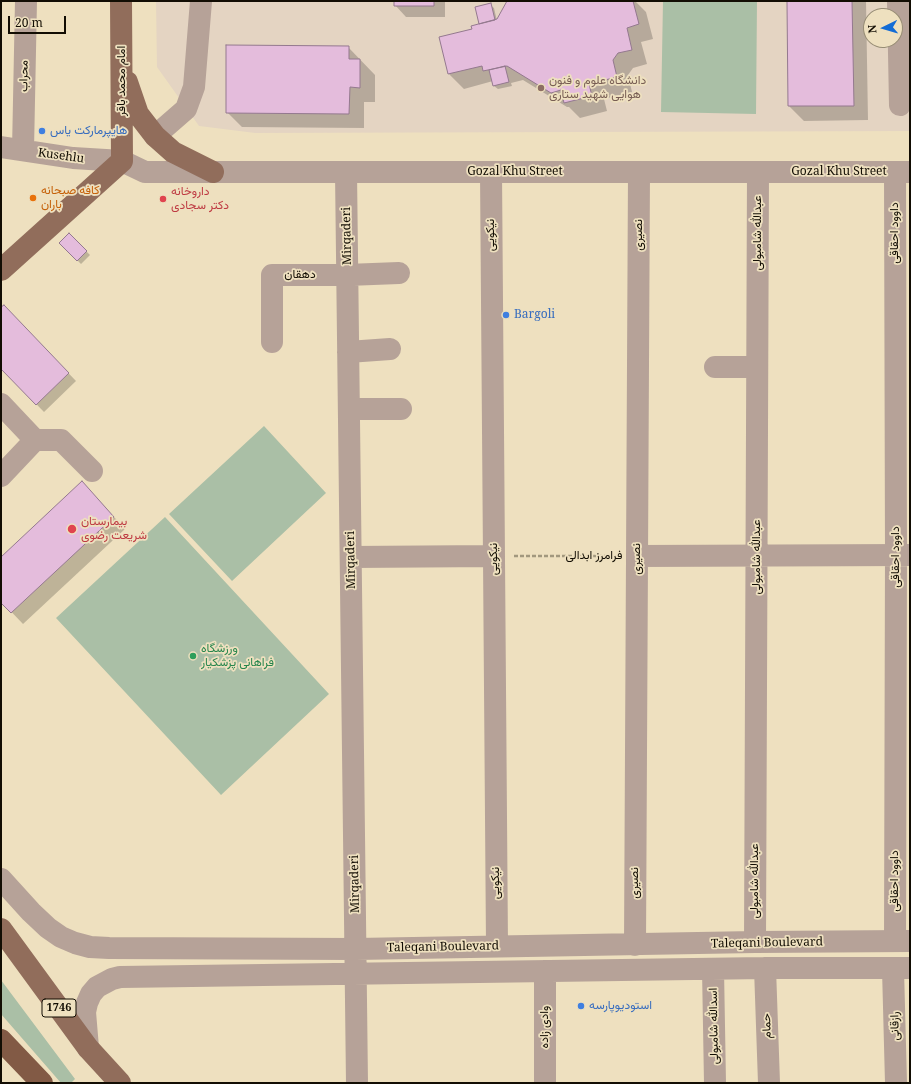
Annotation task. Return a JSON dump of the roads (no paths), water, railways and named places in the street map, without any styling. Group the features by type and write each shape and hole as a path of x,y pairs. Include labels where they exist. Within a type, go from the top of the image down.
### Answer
{"highway":[{"path":"1,1040 42,1083"},
{"path":"1,1050 27,1067"}],"main road":[{"name":"امام محمد باقر","path":"121,1 122,162"},
{"path":"122,66 138,114 155,136 173,152 214,172"},
{"path":"1,270 122,162"},
{"name":"1746","path":"1,930 88,1048 120,1083"}],"street":[{"name":"محراب","path":"23,150 26,1"},
{"path":"155,136 186,109 194,87 201,1"},
{"path":"898,1 900,105"},
{"name":"Kusehlu","path":"1,147 73,158 122,162"},
{"name":"Gozal Khu Street","path":"122,162 145,172 903,172"},
{"name":"Mirqaderi","path":"346,172 356,974"},
{"name":"نیکویی","path":"491,172 497,946"},
{"name":"نصیری","path":"635,945 639,172"},
{"name":"عبدالله شامبولی","path":"755,942 758,172"},
{"name":"داوود احقاقی","path":"903,172 903,941"},
{"path":"347,275 399,272"},
{"name":"دهقان","path":"272,342 272,275 347,275"},
{"path":"348,352 390,349"},
{"path":"715,367 757,368"},
{"path":"1,404 36,440 61,440 92,471"},
{"path":"349,409 401,409"},
{"path":"1,476 36,440"},
{"name":"فرامرز ابدالی","path":"637,556 903,555"},
{"path":"351,557 494,556"},
{"name":"Taleqani Boulevard","path":"1,880 48,928 75,944 90,947 356,949 903,941"},
{"name":"Taleqani Boulevard","path":"88,1048 85,1012 87,1002 97,987 112,979 120,977 765,968 902,969"},
{"name":"حمام","path":"765,968 769,1083"},
{"name":"اسدالله شامبولی","path":"713,969 715,1083"},
{"name":"رازقانی","path":"896,1083 902,969"},
{"name":"وادی زاده","path":"545,971 545,1083"},
{"path":"356,974 357,1083"}],"place":[{"name":"دانشگاه علوم و فنون هوایی شهید ستاری","path":"541,88"},
{"name":"هایپرمارکت یاس","path":"42,131"},
{"name":"کافه صبحانه باران","path":"33,198"},
{"name":"داروخانه دکتر سجادی","path":"163,199"},
{"name":"Bargoli","path":"506,315"},
{"name":"بیمارستان شریعت رضوی","path":"72,529"},
{"name":"ورزشگاه فراهانی پزشکیار","path":"193,656"},
{"name":"استودیوپارسه","path":"581,1006"}]}
